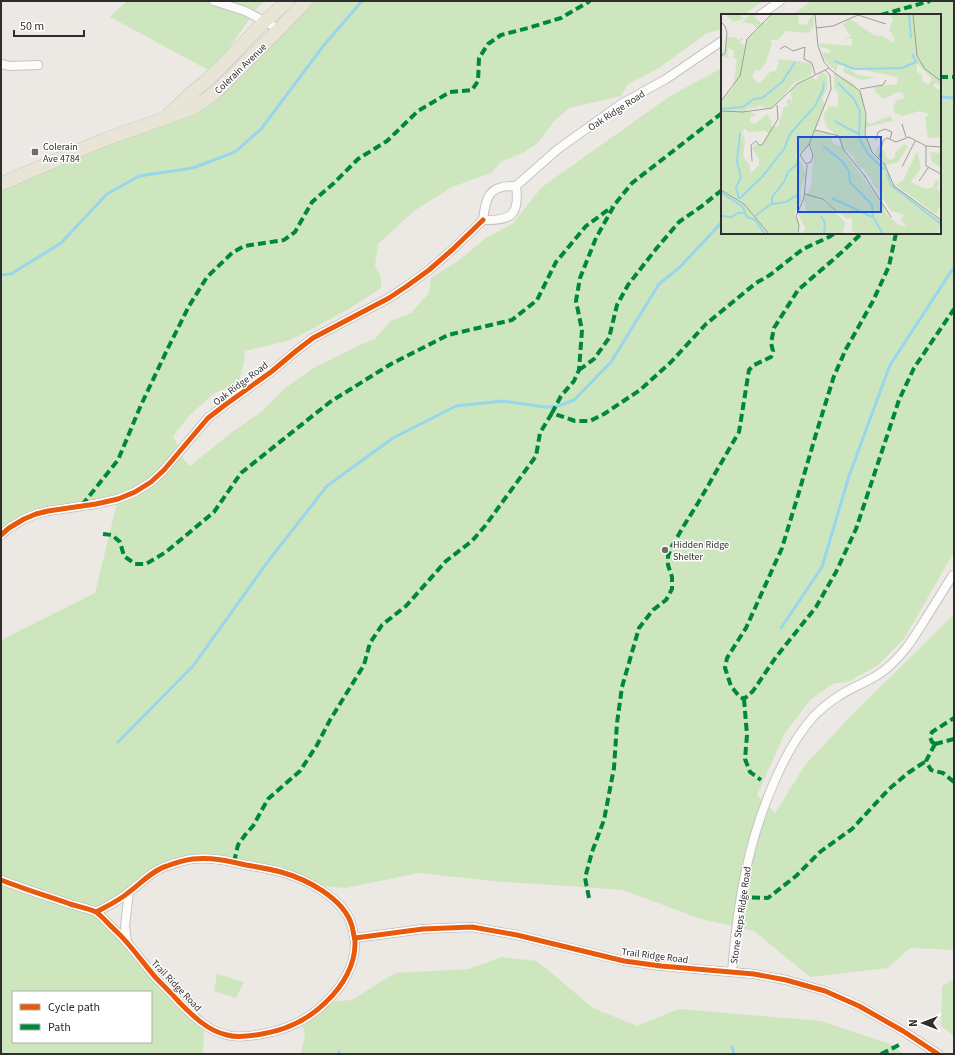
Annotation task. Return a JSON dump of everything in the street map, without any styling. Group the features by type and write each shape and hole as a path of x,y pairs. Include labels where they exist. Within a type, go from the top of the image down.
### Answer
{"main road":[{"name":"Colerain Avenue","path":"164,119 221,67 265,21 288,1"},
{"name":"Colerain Avenue","path":"1,184 106,138 191,109 214,94 306,1"}],"street":[{"path":"214,1 245,11 279,29"},
{"path":"761,14 780,1"},
{"name":"Oak Ridge Road","path":"516,186 558,150 615,109 666,79 721,42"},
{"path":"1,64 10,66 38,65"},
{"path":"516,186 516,207 512,215 493,220 483,220 485,205 490,193 499,187 516,186"},
{"name":"Oak Ridge Road","path":"1,535 9,528 36,514 118,499 135,492 151,482 164,470 208,418 271,372 313,338 389,298 407,286 429,270 483,220"},
{"name":"Stone Steps Ridge Road","path":"732,972 734,940 740,897 756,828 767,797 793,742 803,728 828,704 842,694 882,672 896,661 907,648 953,575"},
{"name":"Trail Ridge Road","path":"1,880 96,912 127,942 156,978 193,1016 215,1031 228,1036 268,1033 286,1028 302,1020 313,1013 335,993 345,979 353,959 355,938 350,921 341,906 328,894 281,872 234,862 193,859 164,866 116,902 96,912"},
{"path":"127,942 125,926 129,892"},
{"name":"Trail Ridge Road","path":"355,938 423,929 472,927 517,934 624,961 661,966 754,974 786,980 825,991 859,1006 903,1031 938,1054"}],"green space":[{"path":"127,1 265,1 257,8 212,72 110,17"},
{"path":"306,1 763,1 744,14 721,14 721,29 707,33 659,68 628,84 621,96 569,108 554,121 539,142 524,152 501,162 491,173 452,187 414,211 378,244 375,266 381,278 381,288 349,309 291,340 245,351 239,382 213,394 190,415 173,436 184,460 190,466 231,433 261,412 284,389 313,368 375,339 390,321 411,313 429,293 431,278 459,260 486,238 512,224 542,187 670,96 721,69 721,234 941,234 941,14 793,14 811,1 954,1 954,552 904,639 878,665 850,681 832,684 810,700 785,733 757,795 775,813 805,765 850,717 954,614 954,950 910,948 888,968 810,977 754,931 701,919 623,890 493,881 419,873 345,888 313,885 297,878 206,859 164,867 96,912 204,1024 203,1054 1,1054 1,640 95,593 118,499 36,514 1,535 1,184 191,109"},
{"path":"502,957 537,961 593,1008 637,1026 679,1009 821,1021 890,1044 904,1054 301,1054 305,1036 302,1020 326,1002 352,1000 395,973 469,969"},
{"path":"217,974 244,982 236,998 214,991"},
{"path":"954,979 954,1036 941,1026 942,986"}],"waterway":[{"path":"1,275 11,274 61,243 107,194 139,176 193,168 235,152 261,129 324,45 362,1"},
{"path":"941,97 954,98"},
{"path":"118,742 193,666 269,560 327,486 393,438 456,406 503,401 544,407 555,407 574,400 611,362 659,284 680,267 721,223"},
{"path":"781,628 822,567 849,476 890,365 954,267"},
{"path":"732,1047 734,1054"}],"marked path":[{"path":"82,505 118,460 141,405 168,348 189,306 207,277 232,253 244,246 284,240 295,232 312,202 358,159 387,141 418,111 450,92 472,90 478,81 479,58 488,44 501,35 561,18 590,1"},
{"path":"884,14 930,1"},
{"path":"941,77 954,77"},
{"path":"721,114 632,183 615,204 596,238 580,278 576,301 582,330 579,370 574,381 561,396 552,413 575,421 590,421 604,414 640,390 671,362 706,324 756,283 770,275 803,249 834,234"},
{"path":"579,370 594,359 609,338 617,305 628,285 656,249 679,222 721,191"},
{"path":"103,534 112,535 120,542 124,556 135,564 146,564 166,552 214,512 241,473 330,402 391,364 448,335 512,320 537,300 556,262 586,226 612,207"},
{"path":"589,898 585,878 592,852 604,820 614,768 617,723 622,687 639,628 653,610 666,600 672,589 672,577 668,565 668,556 671,548 739,432 749,370 754,365 771,357 773,351 771,343 774,328 798,290 861,234"},
{"path":"896,234 889,266 873,301 846,349 834,376 782,548 746,628 727,658 725,668 731,686 739,696 744,699 753,691 776,657 816,607 836,572 856,529 899,400 914,368 954,309"},
{"path":"234,862 238,845 253,826 268,799 300,771 317,745 330,720 364,665 370,643 382,625 406,606 446,561 472,541 485,526 536,456 540,433 552,413"},
{"path":"744,699 747,735 745,759 750,772 761,780"},
{"path":"935,744 932,742 930,737 932,732 954,718"},
{"path":"935,744 954,739"},
{"path":"935,744 926,761 931,770 943,773 954,782"},
{"path":"740,897 768,898 796,876 820,852 852,829 889,789 908,773 926,761"},
{"path":"881,1054 901,1044"}],"cycle path":[{"path":"1,535 9,528 36,514 118,499 135,492 151,482 164,470 208,418 271,372 313,338 389,298 407,286 429,270 483,220"},
{"path":"1,880 96,912 121,936 156,978 190,1013 207,1027 231,1036 249,1036 280,1030 305,1019 319,1008 338,989 351,966 355,950 352,926 348,916 333,898 323,891 302,879 291,875 264,868 220,860 190,859 162,868 121,898 96,912"},
{"path":"355,938 423,929 472,927 517,935 624,961 661,966 754,974 786,980 825,991 859,1006 903,1031 938,1054"}],"place":[{"name":"Colerain Ave 4784","path":"35,152"},
{"name":"Hidden Ridge Shelter","path":"665,550"}]}
